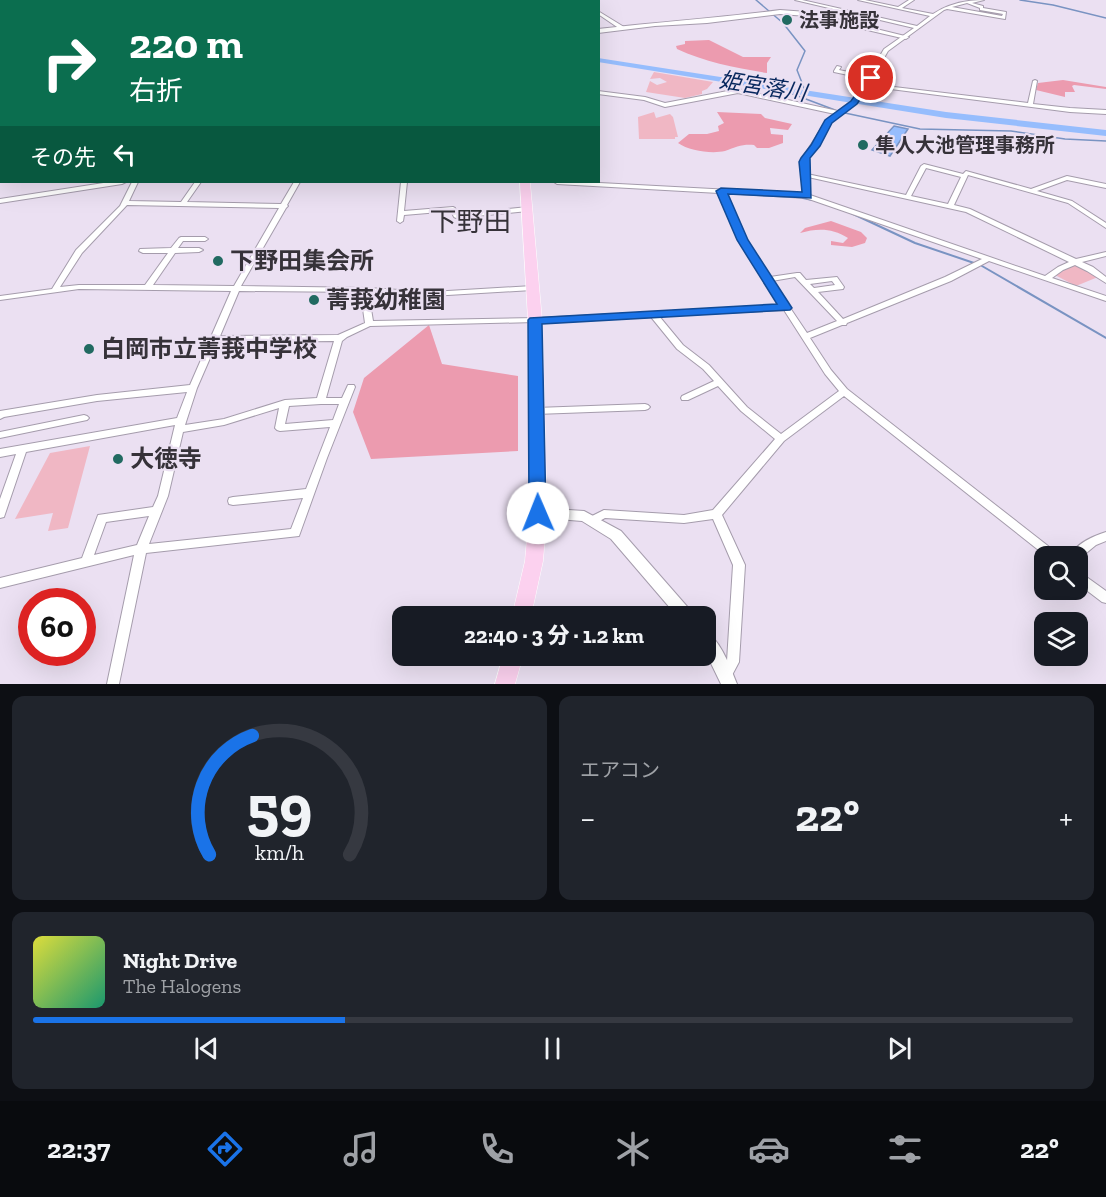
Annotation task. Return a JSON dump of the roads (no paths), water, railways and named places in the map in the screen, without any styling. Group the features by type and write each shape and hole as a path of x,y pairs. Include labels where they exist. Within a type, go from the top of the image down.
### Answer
{"main road":[{"path":"524,606 534,561 538,513 535,320 525,183"},
{"path":"505,684 510,666"}],"street":[{"path":"797,0 917,27"},
{"path":"795,12 822,0"},
{"path":"860,0 934,16"},
{"path":"892,6 902,0"},
{"path":"899,8 912,0"},
{"path":"807,196 804,162 806,158 828,122 856,101 884,53 917,27 947,8 965,2 982,0"},
{"path":"947,8 1004,18 1005,13 981,9 982,7 965,2"},
{"path":"600,32 707,21 767,12 795,12 906,37"},
{"path":"600,13 622,28"},
{"path":"839,67 836,71 871,78"},
{"path":"1030,104 1035,81"},
{"path":"867,85 1030,104 1070,111 1106,112"},
{"path":"600,92 645,99 665,105 738,91 839,113"},
{"path":"908,196 924,166 964,176"},
{"path":"951,205 966,173 1070,202 1106,226"},
{"path":"806,175 951,205 980,214 1073,261 1106,281"},
{"path":"1034,191 1068,178 1106,186"},
{"path":"0,201 116,183"},
{"path":"55,289 79,252 112,221 125,203 135,183"},
{"path":"183,204 197,183"},
{"path":"113,684 141,549 163,496 180,425 193,388 236,289 296,183"},
{"path":"405,183 400,217 453,209 456,216 528,209"},
{"path":"575,183 807,196 1106,299"},
{"path":"721,191 742,240 805,338 843,391 1040,546"},
{"path":"125,203 285,206"},
{"path":"147,288 181,239 205,239"},
{"path":"143,251 199,250"},
{"path":"1047,278 1061,266 1073,261 1106,254"},
{"path":"805,338 948,279 989,258"},
{"path":"768,279 798,275 843,323"},
{"path":"804,283 834,279 840,287 811,291"},
{"path":"0,298 79,287 368,290 431,294 532,288"},
{"path":"368,290 369,324"},
{"path":"214,339 341,338 369,324 535,320 786,308"},
{"path":"654,315 680,347 706,367 744,409 781,439"},
{"path":"321,401 335,347 341,338"},
{"path":"685,398 719,382"},
{"path":"0,583 141,549 295,533 351,387"},
{"path":"0,416 97,398 193,388"},
{"path":"594,520 604,514 684,519 716,514 781,439 843,391"},
{"path":"0,453 180,425 224,422 285,403 345,401"},
{"path":"285,403 280,428 336,423"},
{"path":"536,411 645,407"},
{"path":"0,435 84,418"},
{"path":"0,514 22,449"},
{"path":"233,501 309,493"},
{"path":"87,561 102,518 156,511"},
{"path":"538,513 573,514 594,520 616,535 677,606"},
{"path":"716,514 739,566 733,662 728,680"},
{"path":"1087,546 1106,536"},
{"path":"1088,584 1106,598"},
{"path":"716,659 728,680"}],"water":[{"path":"894,126 908,129 890,156 872,150"}],"waterway":[{"path":"756,0 783,23 805,51 797,70 806,93"},
{"path":"1020,0 1053,5 1106,18"},
{"name":"姫宮落川","path":"600,60 946,115 1106,133"},
{"path":"791,91 790,93 835,110"},
{"path":"845,113 920,129 1011,131 1065,139 1106,141"},
{"path":"803,198 812,200"},
{"path":"851,213 915,243 974,263"},
{"path":"982,266 1106,338"}],"place":[{"name":"法事施設","path":"787,20"},
{"name":"隼人大池管理事務所","path":"863,145"},
{"name":"下野田集会所","path":"218,261"},
{"name":"菁莪幼稚園","path":"314,300"},
{"name":"白岡市立菁莪中学校","path":"89,349"},
{"name":"大徳寺","path":"118,459"}],"district":[{"name":"下野田","path":"470,222"}]}
